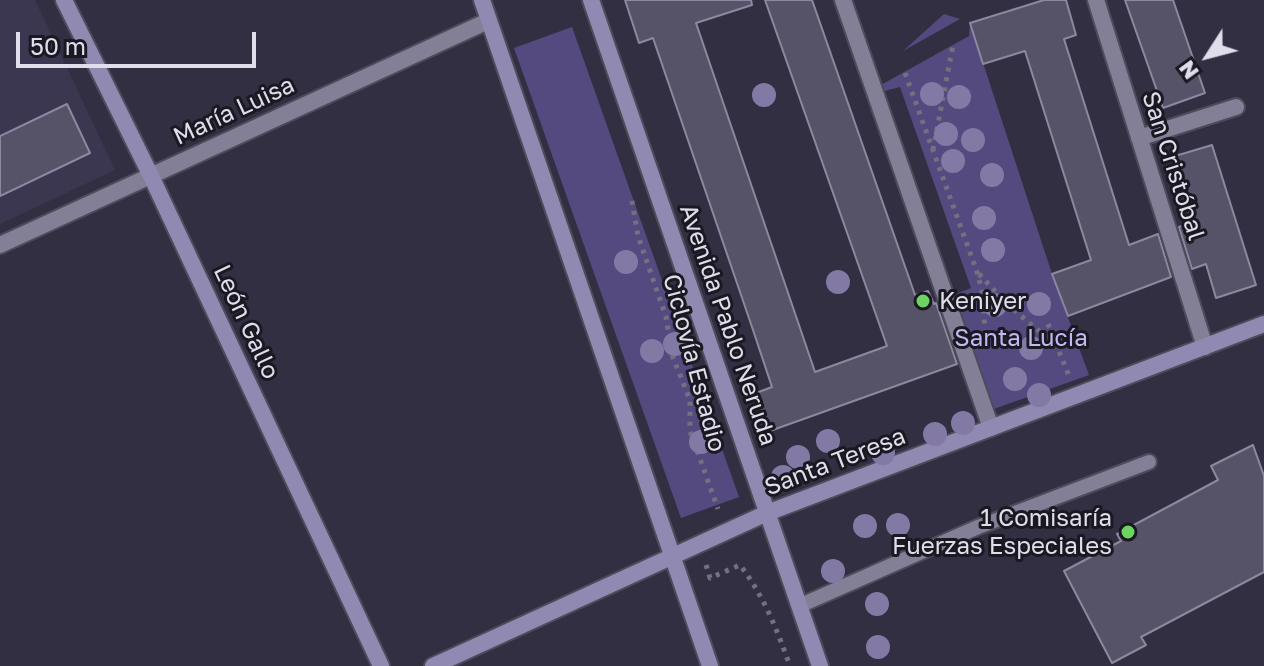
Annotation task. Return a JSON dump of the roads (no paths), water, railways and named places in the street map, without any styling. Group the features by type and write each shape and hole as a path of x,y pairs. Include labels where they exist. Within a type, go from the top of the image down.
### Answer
{"street":[{"name":"León Gallo","path":"64,0 151,176 381,666"},
{"path":"482,0 710,666"},
{"name":"Avenida Pablo Neruda","path":"591,0 820,666"},
{"path":"843,0 991,428"},
{"name":"San Cristóbal","path":"1096,0 1205,347"},
{"name":"María Luisa","path":"0,245 488,21"},
{"path":"1139,138 1236,107"},
{"name":"Santa Teresa","path":"433,666 767,513 1264,324"}],"lane":[{"path":"799,606 978,527 1149,462"}],"place":[{"name":"Keniyer","path":"923,301"},
{"name":"1 Comisaría Fuerzas Especiales","path":"1128,532"}],"park label":[{"name":"Santa Lucía","path":"1021,338"}]}
